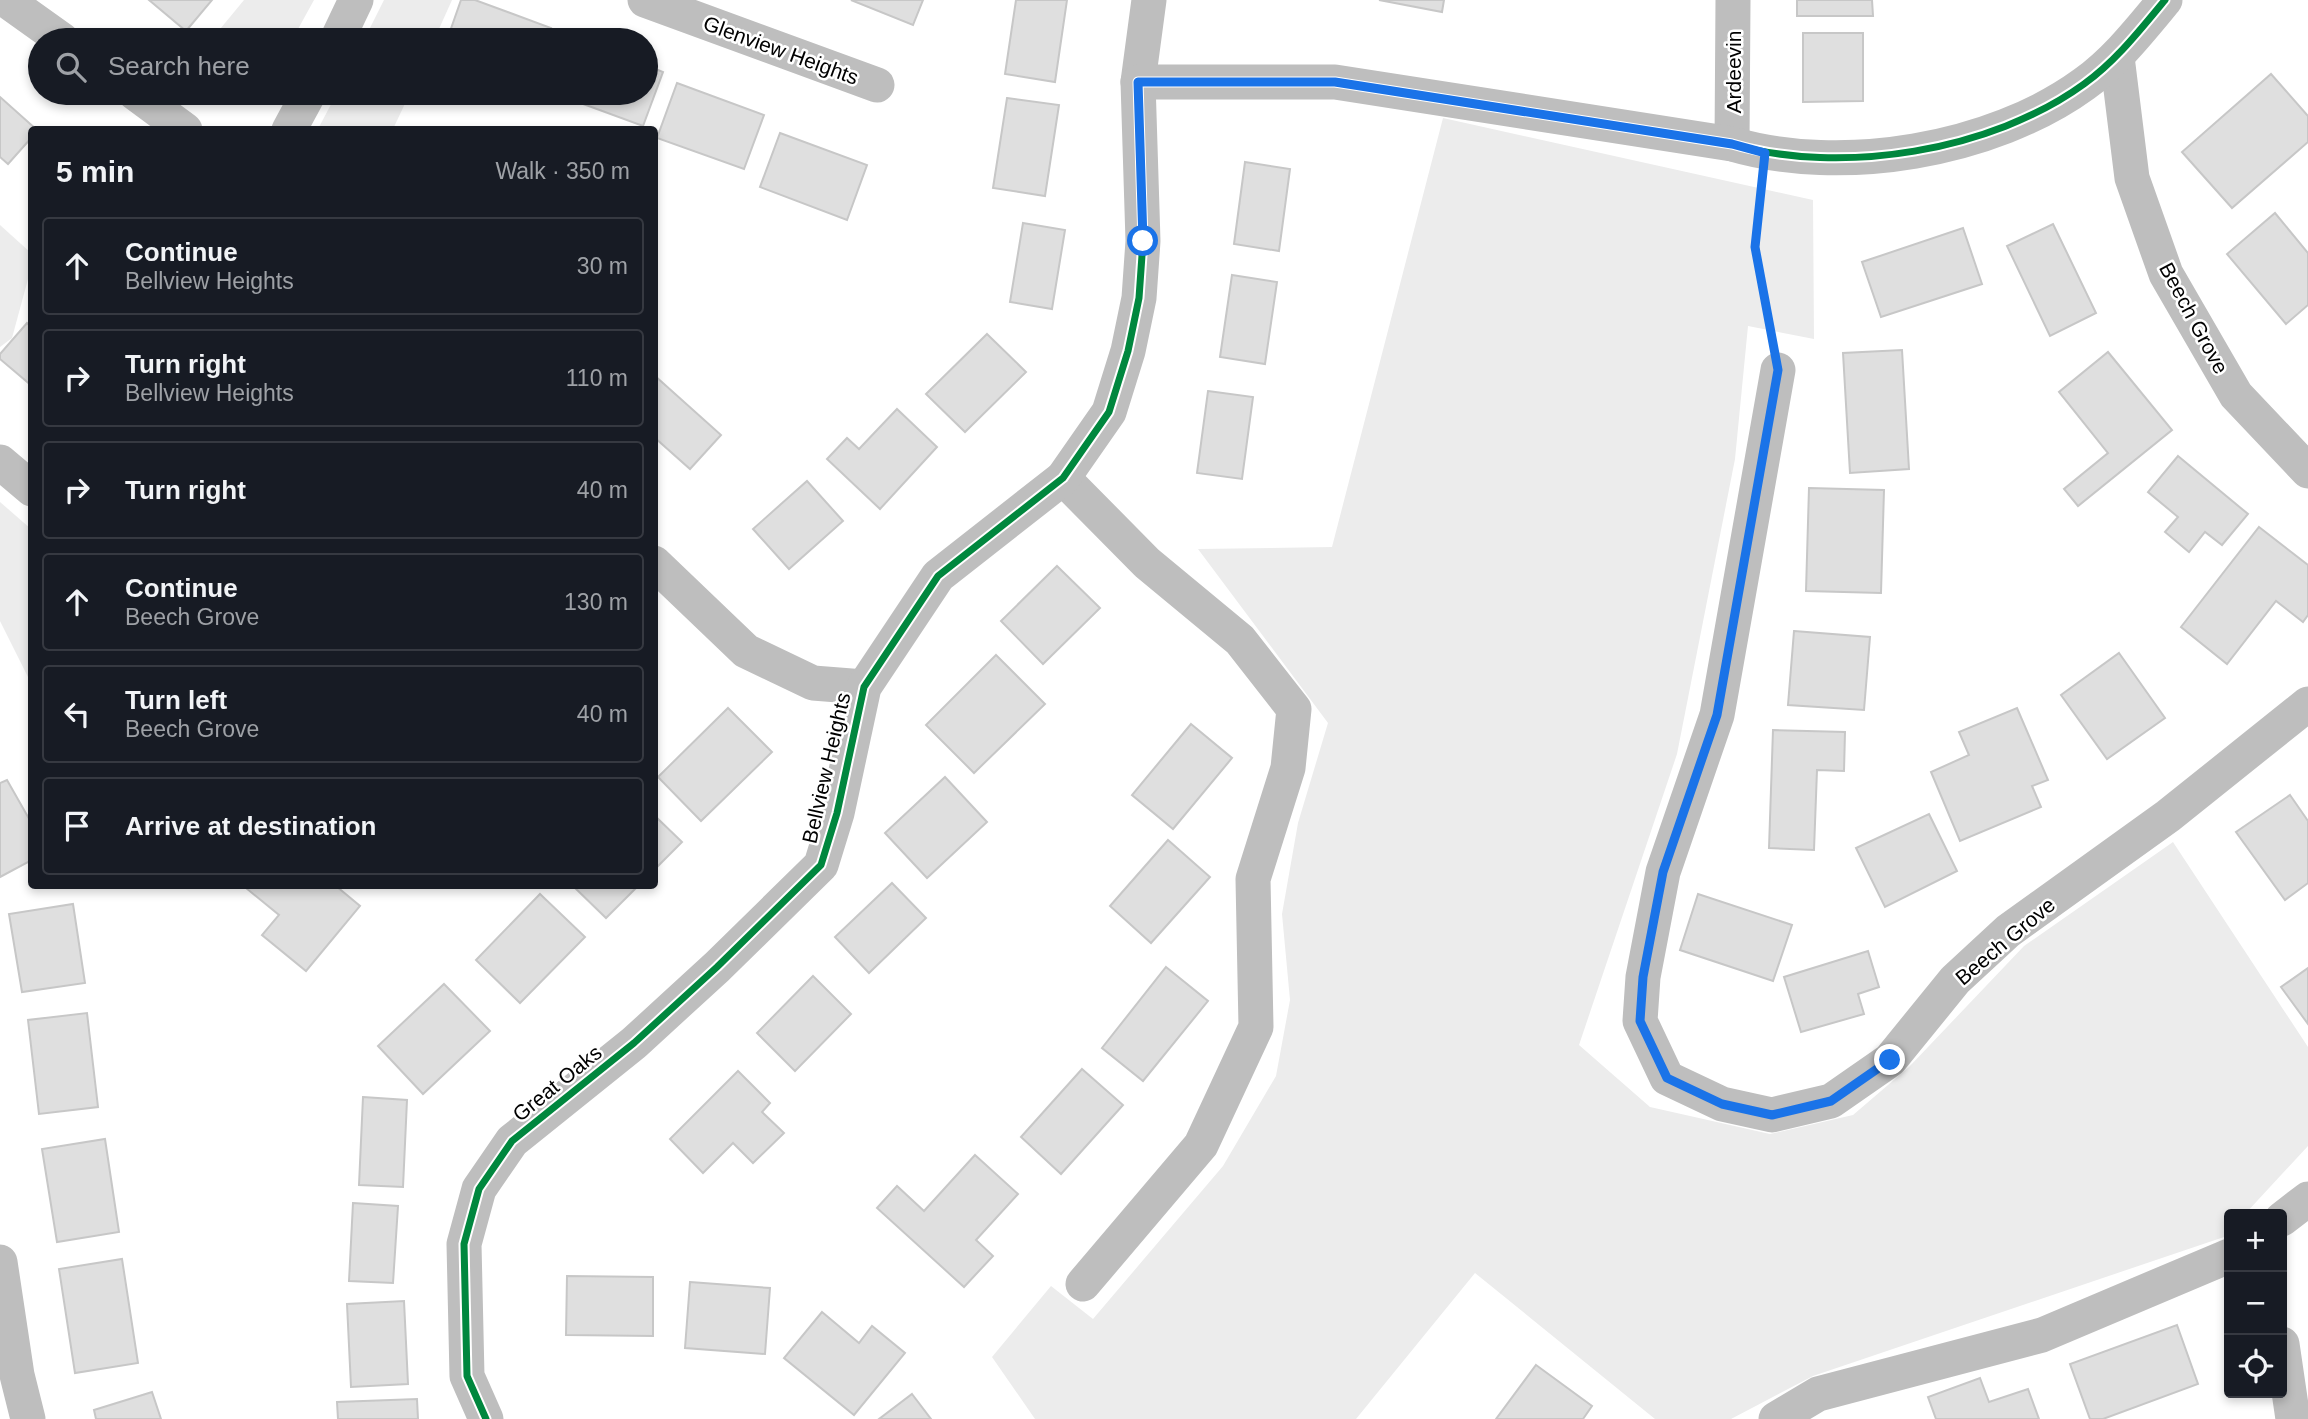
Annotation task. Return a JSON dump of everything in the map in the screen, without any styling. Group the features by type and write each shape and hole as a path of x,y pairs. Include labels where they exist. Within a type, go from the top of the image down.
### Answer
{"street":[{"path":"6,0 45,28"},
{"path":"343,28 356,0"},
{"name":"Glenview Heights","path":"645,0 877,85"},
{"name":"Bellview Heights","path":"718,967 821,865 837,813 863,687 938,576 1063,478 1109,412 1128,351 1139,298 1143,241 1138,82 1149,0"},
{"name":"Ardeevin","path":"1733,0 1749,149"},
{"path":"1138,82 1335,82 1749,149 1854,158 1961,142 2026,117 2083,85 2117,57 2165,0"},
{"name":"Beech Grove","path":"2117,57 2132,178 2166,274 2236,395 2308,471"},
{"path":"152,105 180,126"},
{"path":"291,126 303,105"},
{"name":"Beech Grove","path":"1778,370 1717,715 1663,872 1643,977 1640,1021 1667,1078 1722,1104 1772,1115 1831,1101 1890,1060 1955,980 2008,931 2168,816 2308,704"},
{"path":"0,462 28,486"},
{"path":"1063,478 1147,564 1240,640 1294,709 1288,768 1253,879 1256,1027 1201,1145 1083,1284"},
{"path":"658,567 746,651 813,683 863,687"},
{"name":"Great Oaks","path":"485,1419 467,1376 464,1244 479,1189 512,1141 634,1043 718,967"},
{"path":"2287,1215 2308,1199"},
{"path":"1776,1419 1818,1394 2042,1335 2224,1258"},
{"path":"0,1262 17,1376 28,1419"},
{"path":"2287,1375 2294,1419"}],"path":[{"path":"1749,149 1755,247 1778,370"}],"shaded area":[{"path":"244,0 314,0 299,28 221,28"},
{"path":"384,0 452,0 439,28 370,28"},
{"path":"331,105 404,105 394,126 320,126"},
{"path":"1443,118 1813,200 1814,339 1748,326 1735,459 1677,754 1579,1045 1650,1107 1770,1134 1853,1115 1909,1067 2024,946 2173,842 2308,1047 2308,1146 2250,1209 2224,1209 2224,1237 1813,1376 1731,1419 1655,1419 1475,1273 1356,1419 1035,1419 992,1357 1051,1286 1093,1319 1223,1166 1276,1076 1290,1000 1282,914 1298,823 1328,723 1198,549 1332,547"},
{"path":"0,225 28,250 28,279 12,338 0,347"},
{"path":"0,502 28,526 28,677 0,621"}],"building":[{"path":"149,0 212,0 189,28 182,28"},
{"path":"461,0 475,0 551,28 451,28"},
{"path":"851,0 923,0 913,25"},
{"path":"1016,0 1067,0 1055,82 1005,74"},
{"path":"1379,0 1444,0 1442,12"},
{"path":"1797,0 1872,0 1873,16 1797,16"},
{"path":"1803,33 1863,33 1863,101 1803,102"},
{"path":"658,70 663,72 658,86"},
{"path":"2271,74 2308,116 2308,142 2232,208 2182,152"},
{"path":"677,83 764,115 744,169 658,138"},
{"path":"0,97 33,126 28,126 28,142 8,164 0,157"},
{"path":"1007,98 1059,105 1045,196 993,188"},
{"path":"586,105 651,105 643,126"},
{"path":"780,133 867,165 847,220 760,187"},
{"path":"1245,162 1290,169 1279,251 1234,244"},
{"path":"2275,213 2308,253 2308,305 2286,324 2227,254"},
{"path":"1023,223 1065,230 1052,309 1010,302"},
{"path":"2053,224 2096,313 2050,336 2007,246"},
{"path":"1963,228 1982,284 1881,317 1862,262"},
{"path":"1232,275 1277,282 1265,364 1220,357"},
{"path":"27,323 28,383 0,359 0,354"},
{"path":"987,334 1026,372 965,432 926,394"},
{"path":"1902,350 1909,469 1850,473 1843,353"},
{"path":"2108,352 2172,430 2078,506 2064,489 2108,453 2059,392"},
{"path":"658,379 721,435 690,469 658,441"},
{"path":"1208,391 1253,397 1242,479 1197,473"},
{"path":"897,409 937,447 880,509 827,459 847,438 859,449"},
{"path":"2178,456 2248,514 2222,545 2205,532 2189,552 2165,532 2178,517 2148,492"},
{"path":"807,481 843,521 789,569 753,529"},
{"path":"1809,488 1884,490 1881,593 1806,591"},
{"path":"2259,527 2308,565 2308,615 2303,622 2276,601 2227,664 2181,627"},
{"path":"1057,566 1100,608 1043,664 1001,621"},
{"path":"1794,631 1870,637 1864,710 1788,705"},
{"path":"2119,653 2165,718 2107,759 2061,695"},
{"path":"996,655 1045,704 974,773 926,725"},
{"path":"728,708 772,752 701,821 658,777"},
{"path":"2017,708 2048,780 2032,786 2041,807 1960,841 1931,772 1969,755 1959,732"},
{"path":"1191,724 1232,758 1173,829 1132,795"},
{"path":"1773,730 1845,732 1844,771 1817,770 1814,850 1769,848"},
{"path":"945,777 987,822 927,878 885,833"},
{"path":"7,780 28,817 28,862 0,877 0,783"},
{"path":"2290,795 2308,821 2308,883 2285,900 2236,832"},
{"path":"1929,814 1957,871 1885,907 1856,848"},
{"path":"658,819 682,842 658,866"},
{"path":"1168,840 1210,877 1151,943 1110,906"},
{"path":"892,883 926,918 869,973 835,937"},
{"path":"247,889 340,889 360,906 306,971 262,935 279,915"},
{"path":"576,889 635,889 606,918"},
{"path":"540,894 585,937 520,1003 476,960"},
{"path":"1698,894 1792,925 1773,981 1680,950"},
{"path":"73,904 85,983 22,992 9,914"},
{"path":"1868,951 1879,987 1858,994 1864,1014 1801,1032 1784,977"},
{"path":"1166,967 1208,1001 1143,1081 1102,1048"},
{"path":"2308,968 2308,1024 2281,987"},
{"path":"813,976 851,1014 795,1071 757,1033"},
{"path":"444,984 490,1031 423,1094 378,1046"},
{"path":"87,1013 98,1107 39,1114 28,1020"},
{"path":"1082,1069 1123,1105 1061,1174 1021,1137"},
{"path":"738,1071 770,1103 762,1112 784,1133 753,1163 733,1143 703,1173 670,1139"},
{"path":"363,1097 407,1100 403,1187 359,1185"},
{"path":"105,1139 119,1232 57,1242 42,1149"},
{"path":"975,1155 1018,1194 976,1240 993,1256 964,1287 877,1208 897,1186 924,1211"},
{"path":"353,1203 398,1206 393,1283 349,1281"},
{"path":"122,1259 138,1363 75,1373 59,1269"},
{"path":"567,1276 653,1277 653,1336 566,1335"},
{"path":"690,1282 770,1288 765,1354 685,1348"},
{"path":"404,1301 408,1384 351,1387 347,1304"},
{"path":"822,1312 859,1343 872,1326 905,1353 854,1415 784,1358"},
{"path":"2177,1325 2198,1384 2103,1419 2090,1419 2070,1364"},
{"path":"1536,1365 1592,1406 1583,1419 1496,1419"},
{"path":"1980,1378 1989,1402 2028,1389 2039,1419 1936,1419 1928,1397"},
{"path":"152,1392 161,1419 96,1419 94,1410"},
{"path":"912,1394 931,1419 879,1419"},
{"path":"417,1399 418,1419 338,1419 337,1402"}],"cycle path":[{"path":"486,1419 467,1376 464,1244 479,1189 512,1141 634,1043 717,967 821,865 837,813 864,687 938,576 1063,478 1109,412 1128,351 1139,298 1143,241 1138,82 1335,82 1775,153 1820,158 1867,157 1961,141 2006,126 2047,107 2084,84 2107,65 2165,0"}],"route":[{"path":"1143,241 1138,82 1335,82 1732,144 1765,153 1755,247 1778,370 1717,715 1663,872 1643,977 1640,1021 1667,1078 1722,1104 1772,1115 1831,1101 1890,1060"}]}
